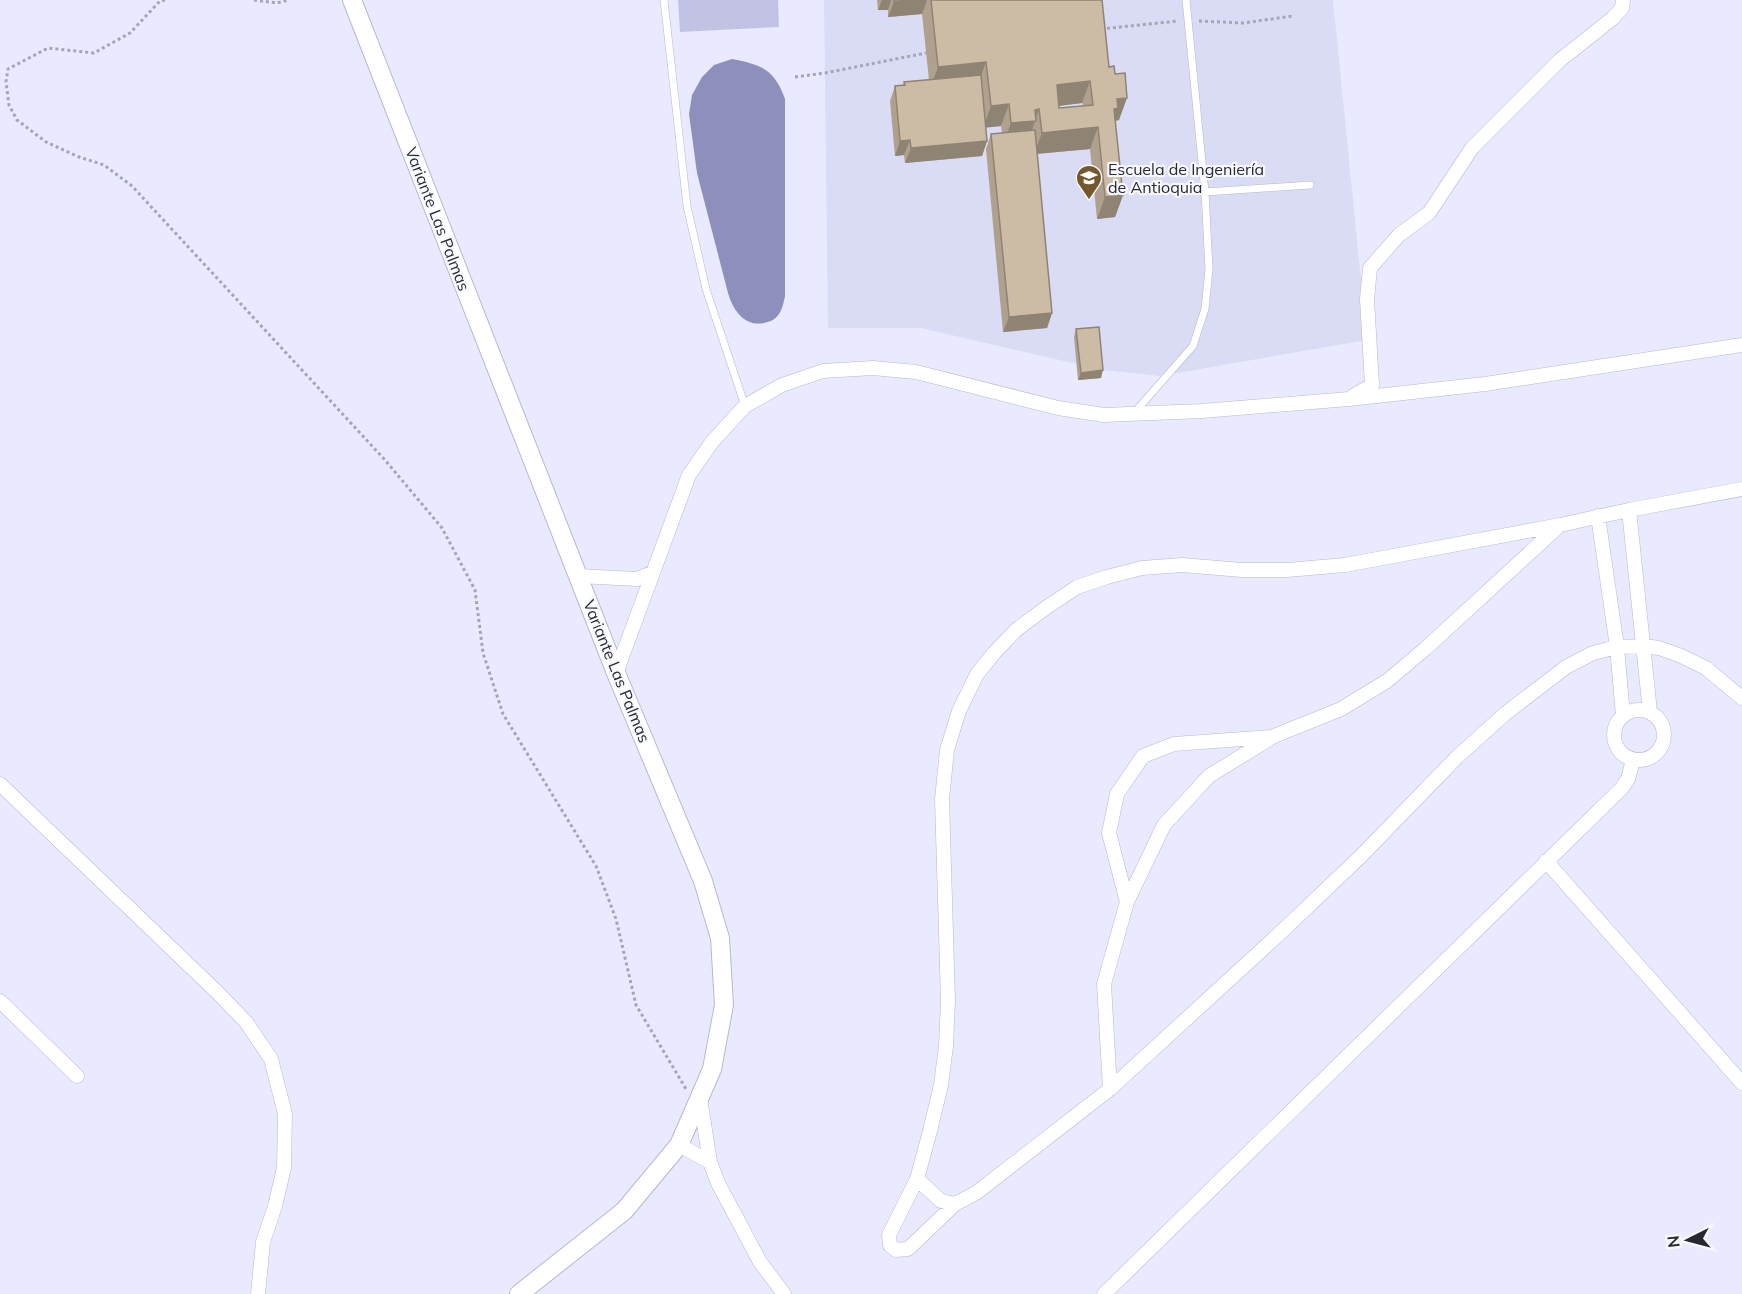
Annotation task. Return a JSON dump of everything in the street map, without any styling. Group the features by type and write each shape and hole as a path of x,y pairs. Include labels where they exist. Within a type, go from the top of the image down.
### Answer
{"main road":[{"name":"Variante Las Palmas","path":"352,0 616,673 704,880 720,938 724,1005 712,1069 679,1145 624,1211 519,1294"}],"street":[{"path":"1348,399 1372,385 1367,299 1371,268 1399,235 1429,213 1472,148 1560,60 1614,18 1622,8 1623,0"},
{"path":"616,673 689,475 712,442 745,406 782,385 823,371 873,368 916,372 1058,408 1104,415 1202,411 1348,399 1485,384 1742,345"},
{"path":"1742,489 1346,565 1287,570 1242,570 1182,565 1142,568 1077,587 1016,630 977,674 959,711 947,750 942,799 948,1001 946,1046 941,1085 917,1179 889,1235 890,1245 898,1251 908,1249 955,1203 976,1193 1110,1089 1303,912 1457,758 1506,713 1566,667 1593,652 1617,647 1659,648 1707,668 1742,698"},
{"path":"1629,510 1650,712"},
{"path":"1598,516 1617,647 1623,716"},
{"path":"1110,1089 1104,984 1127,902 1164,825 1209,776 1274,736 1341,709 1386,681 1425,649 1560,525"},
{"path":"578,576 637,579 652,573"},
{"path":"1636,710 1650,712 1663,725 1665,735 1659,752 1642,761 1624,756 1614,741 1617,723 1623,716 1636,710"},
{"path":"1127,902 1109,833 1117,794 1143,756 1174,744 1274,736"},
{"path":"1104,1294 1622,788 1629,779 1633,760"},
{"path":"0,783 218,993 246,1022 271,1059 285,1114 284,1168 263,1242 258,1294"},
{"path":"1546,861 1742,1083"},
{"path":"0,1001 77,1076"},
{"path":"698,1102 710,1162 718,1183 760,1262 784,1294"},
{"path":"679,1145 710,1162"},
{"path":"917,1179 941,1201 955,1203"}],"lane":[{"path":"664,0 687,206 706,289 745,406"},
{"path":"1133,414 1193,346 1205,309 1209,269 1205,192 1186,0"},
{"path":"1205,192 1310,185"}],"path":[{"path":"165,0 160,1 130,33 94,53 48,48 8,69 6,82 9,105 18,120 46,142 104,165 132,186 385,460 442,528 475,590 483,653 503,714 596,866 616,919 636,1005 698,1102"},
{"path":"254,0 277,3 289,0"},
{"path":"795,77 926,53"}],"shaded area":[{"path":"678,0 778,0 779,27 680,32"},
{"name":"Escuela de Ingeniería de Antioquia","path":"824,0 1333,0 1367,340 1160,376 1103,370 921,328 828,328"},
{"path":"732,59 766,70 776,81 785,99 785,296 779,314 773,320 757,324 740,316 728,293 697,173 689,114 692,95 702,77 714,65"}],"building":[{"path":"894,0 919,0 894,2"},
{"path":"931,0 1102,0 1109,67 1114,66 1115,74 1125,73 1127,98 1117,99 1118,108 1114,109 1123,195 1105,197 1098,127 1042,133 1039,109 1035,110 1036,121 1011,123 1009,104 991,106 986,62 938,67","holes":["1090,81 1093,105 1059,108 1057,85"]},
{"path":"981,75 987,141 911,148 910,140 900,141 895,86 905,85 904,82"},
{"path":"1035,130 1052,313 1009,317 991,134"},
{"path":"1099,327 1103,370 1081,373 1076,329"}],"place":[{"name":"Escuela de Ingeniería de Antioquia","path":"1089,201"}]}
